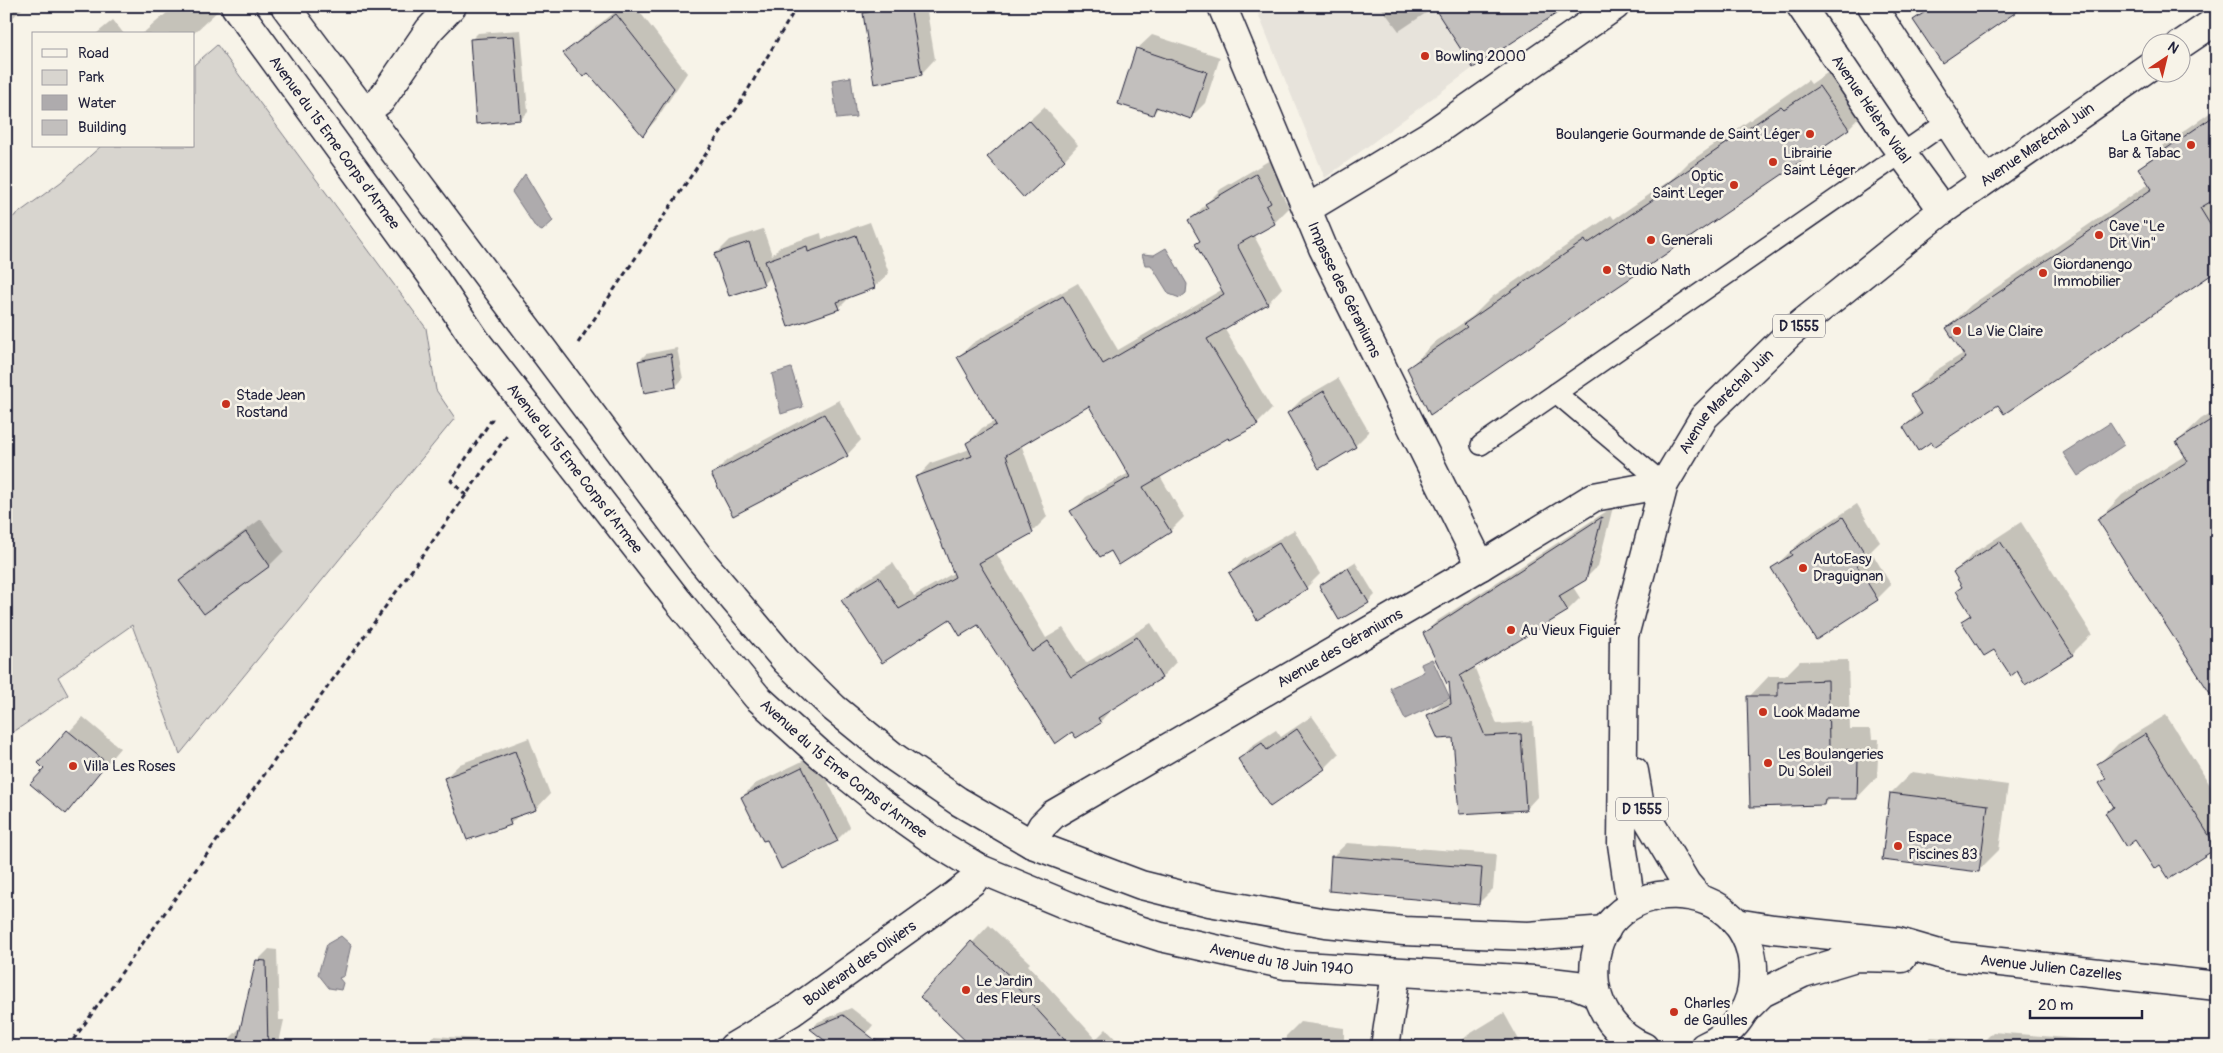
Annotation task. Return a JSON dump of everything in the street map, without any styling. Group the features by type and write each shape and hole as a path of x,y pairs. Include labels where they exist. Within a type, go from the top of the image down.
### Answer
{"main road":[{"name":"Avenue du 15 Eme Corps d'Armee","path":"235,6 435,280 476,341 678,601 757,697 822,756 882,804 937,843 980,869"},
{"path":"285,6 700,560 786,662 834,708 894,757 958,800 1032,844 1141,884 1209,902 1326,923 1404,931 1528,936 1606,930"},
{"path":"365,112 381,100 429,30 452,6"},
{"name":"Impasse des Géraniums","path":"1222,6 1323,248 1481,566"},
{"path":"1307,209 1430,134 1615,6"},
{"name":"Avenue Hélène Vidal","path":"1801,6 1944,210"},
{"path":"1872,6 1985,180"},
{"path":"2190,38 2217,20"},
{"name":"Avenue Maréchal Juin","path":"1631,905 1622,844 1624,636 1664,484 1704,417 1791,332 1944,210 2140,73"},
{"name":"Avenue des Géraniums","path":"1032,844 1042,826 1054,814 1481,566 1594,497 1664,484"},
{"name":"Avenue Maréchal Juin","path":"1623,708 1640,806 1686,883 1698,897"},
{"name":"Avenue du 18 Juin 1940","path":"980,869 1086,913 1161,937 1286,965 1534,980 1576,985 1596,993"},
{"name":"Boulevard des Oliviers","path":"733,1047 792,1012 948,901 972,881 980,869"},
{"path":"1631,1043 1602,1009 1596,993 1594,971 1597,950 1606,930 1631,905 1647,898 1664,894 1698,897 1718,907 1736,922 1746,939 1753,965 1751,994 1732,1030"},
{"name":"Avenue Julien Cazelles","path":"1736,922 1773,929 1898,942 1946,956 2217,986"},
{"name":"Avenue Julien Cazelles","path":"1704,1047 1732,1030 1762,994 1803,974 1856,957 1918,959 1946,956"},
{"path":"1384,1047 1396,973"}],"lane":[{"path":"1481,445 1947,122"},
{"path":"1556,393 1664,484"}],"path":[{"path":"576,346 740,106 797,6"},
{"path":"466,495 451,481 492,419 487,412"},
{"path":"68,1047 508,434"}],"shaded area":[{"path":"1255,6 1568,6 1473,68 1325,178"}],"green space":[{"name":"Stade Jean Rostand","path":"217,45 426,328 436,390 455,418 180,754 132,625 58,677 68,695 6,737 6,222 61,182 99,148 195,148 195,64"}],"water":[{"path":"851,77 856,117 837,119 832,80"},
{"path":"525,174 553,221 542,231 536,228 512,192"},
{"path":"1166,248 1187,284 1186,293 1180,298 1169,294 1151,265 1145,265 1142,254 1154,255"},
{"path":"791,368 803,407 781,414 772,374"},
{"path":"2110,423 2124,445 2078,476 2063,453"},
{"path":"1432,659 1450,698 1405,719 1390,688 1424,672 1421,664"},
{"path":"341,936 351,945 344,976 339,978 343,983 341,990 329,988 318,974 327,944"}],"building":[{"path":"897,6 910,6 922,75 874,84 863,13"},
{"path":"1433,6 1568,6 1473,68"},
{"path":"1934,6 2025,6 1942,63 1913,20"},
{"path":"616,14 674,88 643,136 588,73 583,77 563,53"},
{"path":"514,36 521,120 476,124 470,39"},
{"path":"1136,48 1207,72 1191,119 1156,107 1153,115 1118,104"},
{"path":"1819,86 1849,129 1430,415 1407,368 1467,327 1464,324 1585,240 1587,244 1663,193 1660,189 1781,106 1784,109"},
{"path":"2217,114 2217,198 2200,208 2217,236 2217,271 2004,414 1998,405 1934,447 1931,442 1918,451 1903,427 1922,414 1910,395 1966,358 1946,328 2152,189 2138,168"},
{"path":"1029,120 1065,160 1024,198 987,157"},
{"path":"1256,174 1271,203 1266,206 1275,224 1237,245 1268,304 1207,339 1258,425 1230,440 1228,438 1143,487 1171,532 1119,565 1111,551 1100,557 1070,511 1130,477 1089,406 1006,455 1033,533 979,563 1032,652 1048,641 1071,677 1137,637 1162,678 1098,718 1101,723 1076,738 1072,732 1055,744 978,625 960,636 950,619 882,663 841,600 879,577 899,609 955,577 915,477 972,456 966,443 996,425 957,357 1063,296 1103,364 1224,294 1195,244 1200,241 1188,220 1208,208 1205,204"},
{"path":"856,235 875,288 837,302 840,309 788,327 765,261 807,246 808,252"},
{"path":"749,242 764,285 729,296 714,254"},
{"path":"671,354 676,387 644,393 638,361"},
{"path":"1324,391 1356,447 1319,469 1287,413"},
{"path":"824,414 848,456 733,516 711,474"},
{"path":"2217,416 2217,704 2097,519 2188,461 2176,442"},
{"path":"1602,517 1586,580 1559,596 1568,611 1460,676 1485,736 1521,734 1526,810 1459,814 1453,738 1438,739 1427,715 1451,704 1449,682 1447,684 1423,633"},
{"path":"1843,517 1867,557 1856,564 1878,600 1816,640 1771,568 1792,555 1790,552"},
{"path":"246,532 270,566 204,614 179,581"},
{"path":"2000,541 2073,655 2025,685 2017,671 2011,676 1994,650 1984,656 1961,621 1971,615 1956,591 1962,587 1953,572"},
{"path":"1279,543 1307,589 1257,620 1229,573"},
{"path":"1348,568 1369,603 1339,620 1319,586"},
{"path":"1828,680 1829,749 1851,750 1852,759 1858,759 1857,799 1825,799 1824,805 1750,807 1747,696 1778,696 1778,682"},
{"path":"1297,729 1325,769 1270,807 1238,759 1262,743 1267,750"},
{"name":"Villa Les Roses","path":"67,730 107,763 66,814 30,784 44,769 38,763"},
{"path":"2145,734 2217,848 2169,879 2160,865 2154,869 2135,840 2126,847 2105,813 2114,807 2099,783 2106,779 2097,764"},
{"path":"515,751 536,810 509,819 511,825 467,840 444,778"},
{"path":"802,767 838,841 781,869 767,840 763,841 741,797"},
{"path":"1890,793 1988,805 1979,872 1882,860"},
{"path":"1331,856 1482,868 1479,905 1329,891"},
{"path":"971,941 1014,980 1012,982 1071,1047 972,1047 920,997"},
{"path":"256,960 266,961 268,1047 236,1047"},
{"path":"843,1015 884,1047 833,1047 810,1029"}],"place":[{"name":"Bowling 2000","path":"1425,56"},
{"name":"Boulangerie Gourmande de Saint Léger","path":"1810,134"},
{"name":"La Gitane Bar & Tabac","path":"2191,145"},
{"name":"Librairie Saint Léger","path":"1773,162"},
{"name":"Optic Saint Leger","path":"1734,185"},
{"name":"Cave \"Le Dit Vin\"","path":"2099,235"},
{"name":"Generali","path":"1651,240"},
{"name":"Studio Nath","path":"1607,270"},
{"name":"Giordanengo Immobilier","path":"2043,273"},
{"name":"La Vie Claire","path":"1957,331"},
{"name":"Stade Jean Rostand","path":"226,404"},
{"name":"AutoEasy Draguignan","path":"1803,568"},
{"name":"Au Vieux Figuier","path":"1511,630"},
{"name":"Look Madame","path":"1763,712"},
{"name":"Les Boulangeries Du Soleil","path":"1768,763"},
{"name":"Villa Les Roses","path":"73,766"},
{"name":"Espace Piscines 83","path":"1898,846"},
{"name":"Le Jardin des Fleurs","path":"966,990"},
{"name":"Charles de Gaulles","path":"1674,1012"}]}
